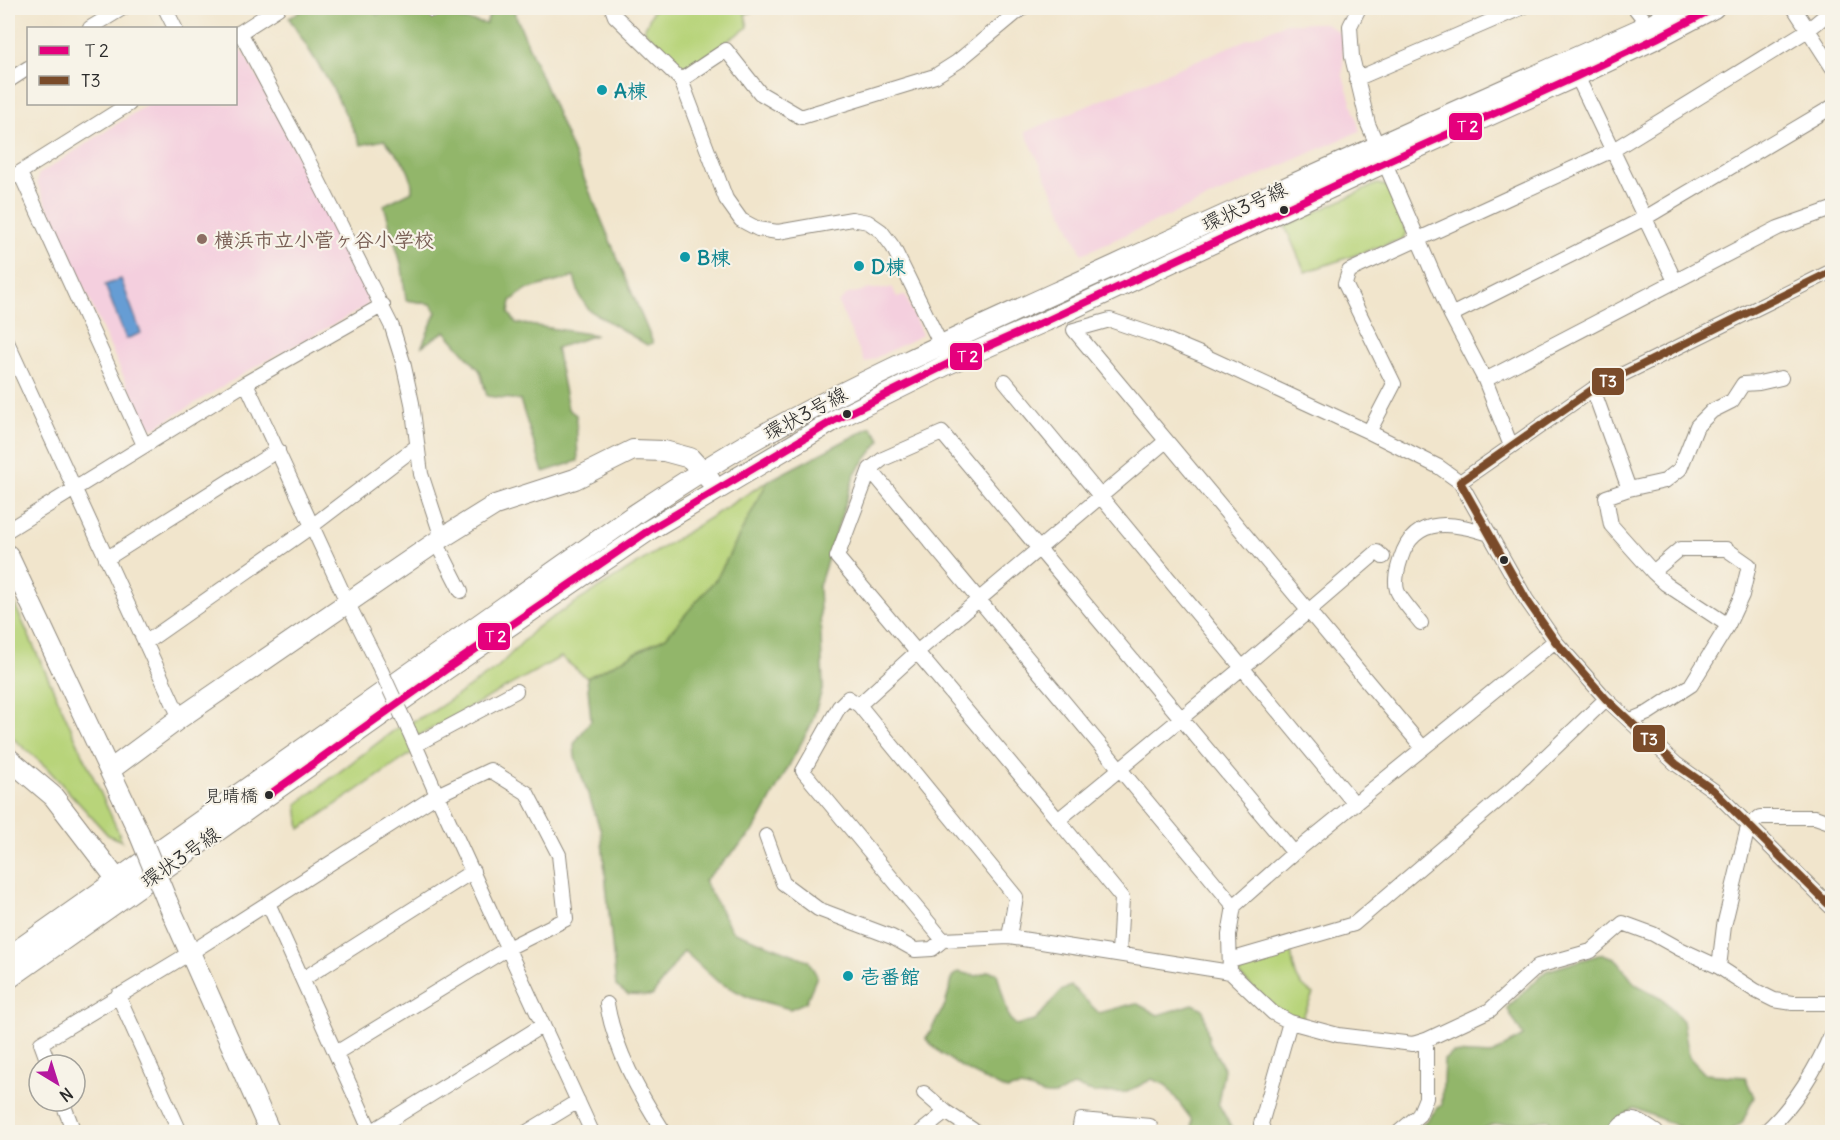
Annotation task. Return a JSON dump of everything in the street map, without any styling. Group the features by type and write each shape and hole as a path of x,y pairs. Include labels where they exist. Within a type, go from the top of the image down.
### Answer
{"street":[{"path":"92,27 123,8"},
{"path":"165,8 174,27"},
{"path":"278,8 238,33 383,304 393,327 412,403 421,474 439,540 461,591"},
{"path":"612,8 615,16 681,80 726,199 741,220 758,229 778,232 852,219 868,222 881,231 893,247 948,364"},
{"path":"681,80 726,50 760,93 801,117 935,76 957,62 1022,8"},
{"path":"1359,8 1350,26 1352,57 1368,124 1451,315 1485,380 1511,446"},
{"path":"1356,79 1521,8"},
{"path":"1635,8 1653,31"},
{"name":"環状3号線","path":"8,957 123,887 651,529 833,422 948,364 1046,321 1381,153 1577,76 1653,31 1680,8"},
{"name":"環状3号線","path":"8,979 123,887 634,515 702,470 819,405 941,345 1381,153 1653,31 1714,8"},
{"path":"1794,8 1833,67"},
{"path":"1369,432 1394,384 1345,284 1349,271 1613,150 1808,30 1833,10"},
{"path":"8,81 27,69"},
{"path":"1577,76 1675,281"},
{"path":"127,105 14,177 144,445"},
{"path":"1451,315 1645,218 1833,107"},
{"path":"1485,380 1778,228 1833,209"},
{"path":"1460,482 1593,389 1833,272"},
{"path":"8,530 246,383 383,304"},
{"path":"1423,748 1074,330 1110,320 1148,333 1215,361 1439,466 1460,482 1527,599 1555,641 1606,699 1676,764 1713,790 1748,827 1833,908"},
{"path":"8,344 180,718"},
{"path":"1728,625 1666,584 1653,572 1611,525 1606,498 1629,489 1665,481 1680,469 1697,426 1712,411 1732,401 1743,384 1781,378"},
{"path":"1005,381 1354,804"},
{"path":"246,383 409,731 592,1132"},
{"path":"1593,389 1629,489"},
{"path":"1119,953 1122,898 918,651 837,557 870,469 883,459 942,433 1294,853"},
{"path":"859,705 918,651 1166,441"},
{"path":"145,643 312,526 417,446"},
{"path":"106,559 278,450"},
{"path":"110,770 180,718 439,540 495,505 575,479 633,450 664,451 690,458 718,488"},
{"path":"870,469 1234,906"},
{"path":"1421,623 1397,591 1397,572 1401,555 1409,539 1433,526 1457,524 1490,534"},
{"path":"1631,720 1648,713 1691,685 1728,625 1742,595 1749,565 1726,549 1680,549 1653,572"},
{"path":"1058,820 1242,668 1377,552 1383,558"},
{"path":"8,555 139,833 270,1132"},
{"path":"1555,641 1294,853 1234,906 1229,935 1230,966 1273,1013 1290,1022 1321,1032 1413,1044 1490,1010 1538,966 1591,951 1623,923 1653,934 1719,967 1756,992 1774,1000 1793,1003 1833,1003"},
{"path":"415,746 516,691"},
{"path":"944,940 803,771 839,707 848,698 859,705 1016,897 1010,936"},
{"path":"766,836 783,883 819,909 892,937 915,950 932,949 944,940 1010,936 1119,953 1230,966 1354,924 1514,788 1606,699"},
{"path":"8,758 53,796 123,887"},
{"path":"45,1053 41,1043 190,953 437,795 490,770 527,793 559,855 566,919 508,948 336,1053"},
{"path":"1719,967 1724,926 1748,827 1760,817 1815,818 1833,823"},
{"path":"303,979 473,871"},
{"path":"268,903 371,1132 543,1025"},
{"path":"118,995 180,1132"},
{"path":"607,1004 611,1026 641,1096 664,1132"},
{"path":"1264,1132 1261,1124 1290,1022"},
{"path":"1765,1132 1776,1122 1821,1061 1833,1032"},
{"path":"1399,1132 1419,1115 1426,1098 1426,1040"},
{"path":"924,1094 976,1132"},
{"path":"527,1132 578,1101"},
{"path":"921,1132 946,1112"},
{"path":"64,1113 68,1130"},
{"path":"1618,1132 1618,1128 1629,1119 1636,1119 1656,1132"},
{"path":"1079,1132 1081,1120 1150,1126 1150,1132"},
{"path":"1776,1122 1788,1132"}],"shaded area":[{"path":"1286,23 1325,23 1343,35 1343,76 1360,131 1082,254 1025,132"},
{"name":"横浜市立小菅ヶ谷小学校","path":"237,49 244,52 371,295 367,306 253,368 154,428 146,427 37,183 38,175 146,105 237,105"},
{"path":"892,287 897,297 905,295 922,335 865,363 838,303 848,294"}],"green space":[{"path":"306,8 371,8 377,15 389,8 406,8 486,24 492,8 513,9 653,343 647,345 589,310 580,297 574,277 525,290 511,301 509,313 516,323 596,335 556,348 568,409 576,415 578,461 543,472 520,400 487,396 480,371 445,331 422,346 436,312 431,304 406,300 402,267 384,205 412,191 410,176 404,163 384,140 361,145 331,85 289,18"},
{"path":"654,8 765,8 745,14 748,27 682,72 644,30"},
{"path":"1377,184 1387,186 1406,232 1403,239 1305,272 1285,226"},
{"path":"871,427 881,440 855,473 819,586 823,687 811,725 753,832 704,881 732,931 808,960 817,976 806,1002 790,1009 750,998 718,982 684,951 652,996 628,995 616,986 601,831 575,757 574,744 591,720 587,678 666,637 717,578 768,481"},
{"path":"768,481 717,578 666,637 587,678 561,657 411,740 415,751 300,829 297,804 396,729 432,712 497,668 537,627"},
{"path":"8,590 122,841 108,835 46,767 8,734"},
{"path":"1290,946 1298,979 1313,994 1301,1021 1282,1013 1240,976 1237,963"},
{"path":"1602,954 1615,958 1635,984 1662,998 1683,1021 1689,1057 1705,1074 1745,1077 1754,1097 1742,1123 1729,1132 1692,1132 1634,1108 1611,1126 1608,1132 1552,1132 1550,1120 1492,1125 1475,1132 1415,1132 1442,1104 1444,1060 1453,1053 1491,1055 1523,1036 1507,1008 1546,971"},
{"path":"989,971 997,973 1009,1018 1016,1025 1035,1021 1061,991 1071,986 1099,1013 1136,1003 1158,1015 1193,1004 1203,1009 1209,1041 1224,1069 1218,1103 1234,1132 1191,1132 1192,1120 1166,1085 1152,1079 1127,1092 1096,1093 1073,1086 1057,1094 1048,1095 1022,1087 1007,1090 953,1062 926,1039 945,1005 953,976 958,972 977,976"}],"water":[{"path":"121,279 141,333 126,339 105,285"}],"transit line":[{"name":"Ｔ2","path":"269,795 445,670 651,529 833,421 948,364 1577,76 1714,8"},
{"name":"T3","path":"1832,271 1593,389 1460,482 1526,599 1555,641 1606,699 1676,764 1713,790 1832,908"}],"place":[{"name":"A棟","path":"602,90"},
{"name":"横浜市立小菅ヶ谷小学校","path":"202,239"},
{"name":"B棟","path":"685,257"},
{"name":"D棟","path":"859,266"},
{"name":"見晴橋","path":"269,795"},
{"name":"壱番館","path":"848,976"}]}
